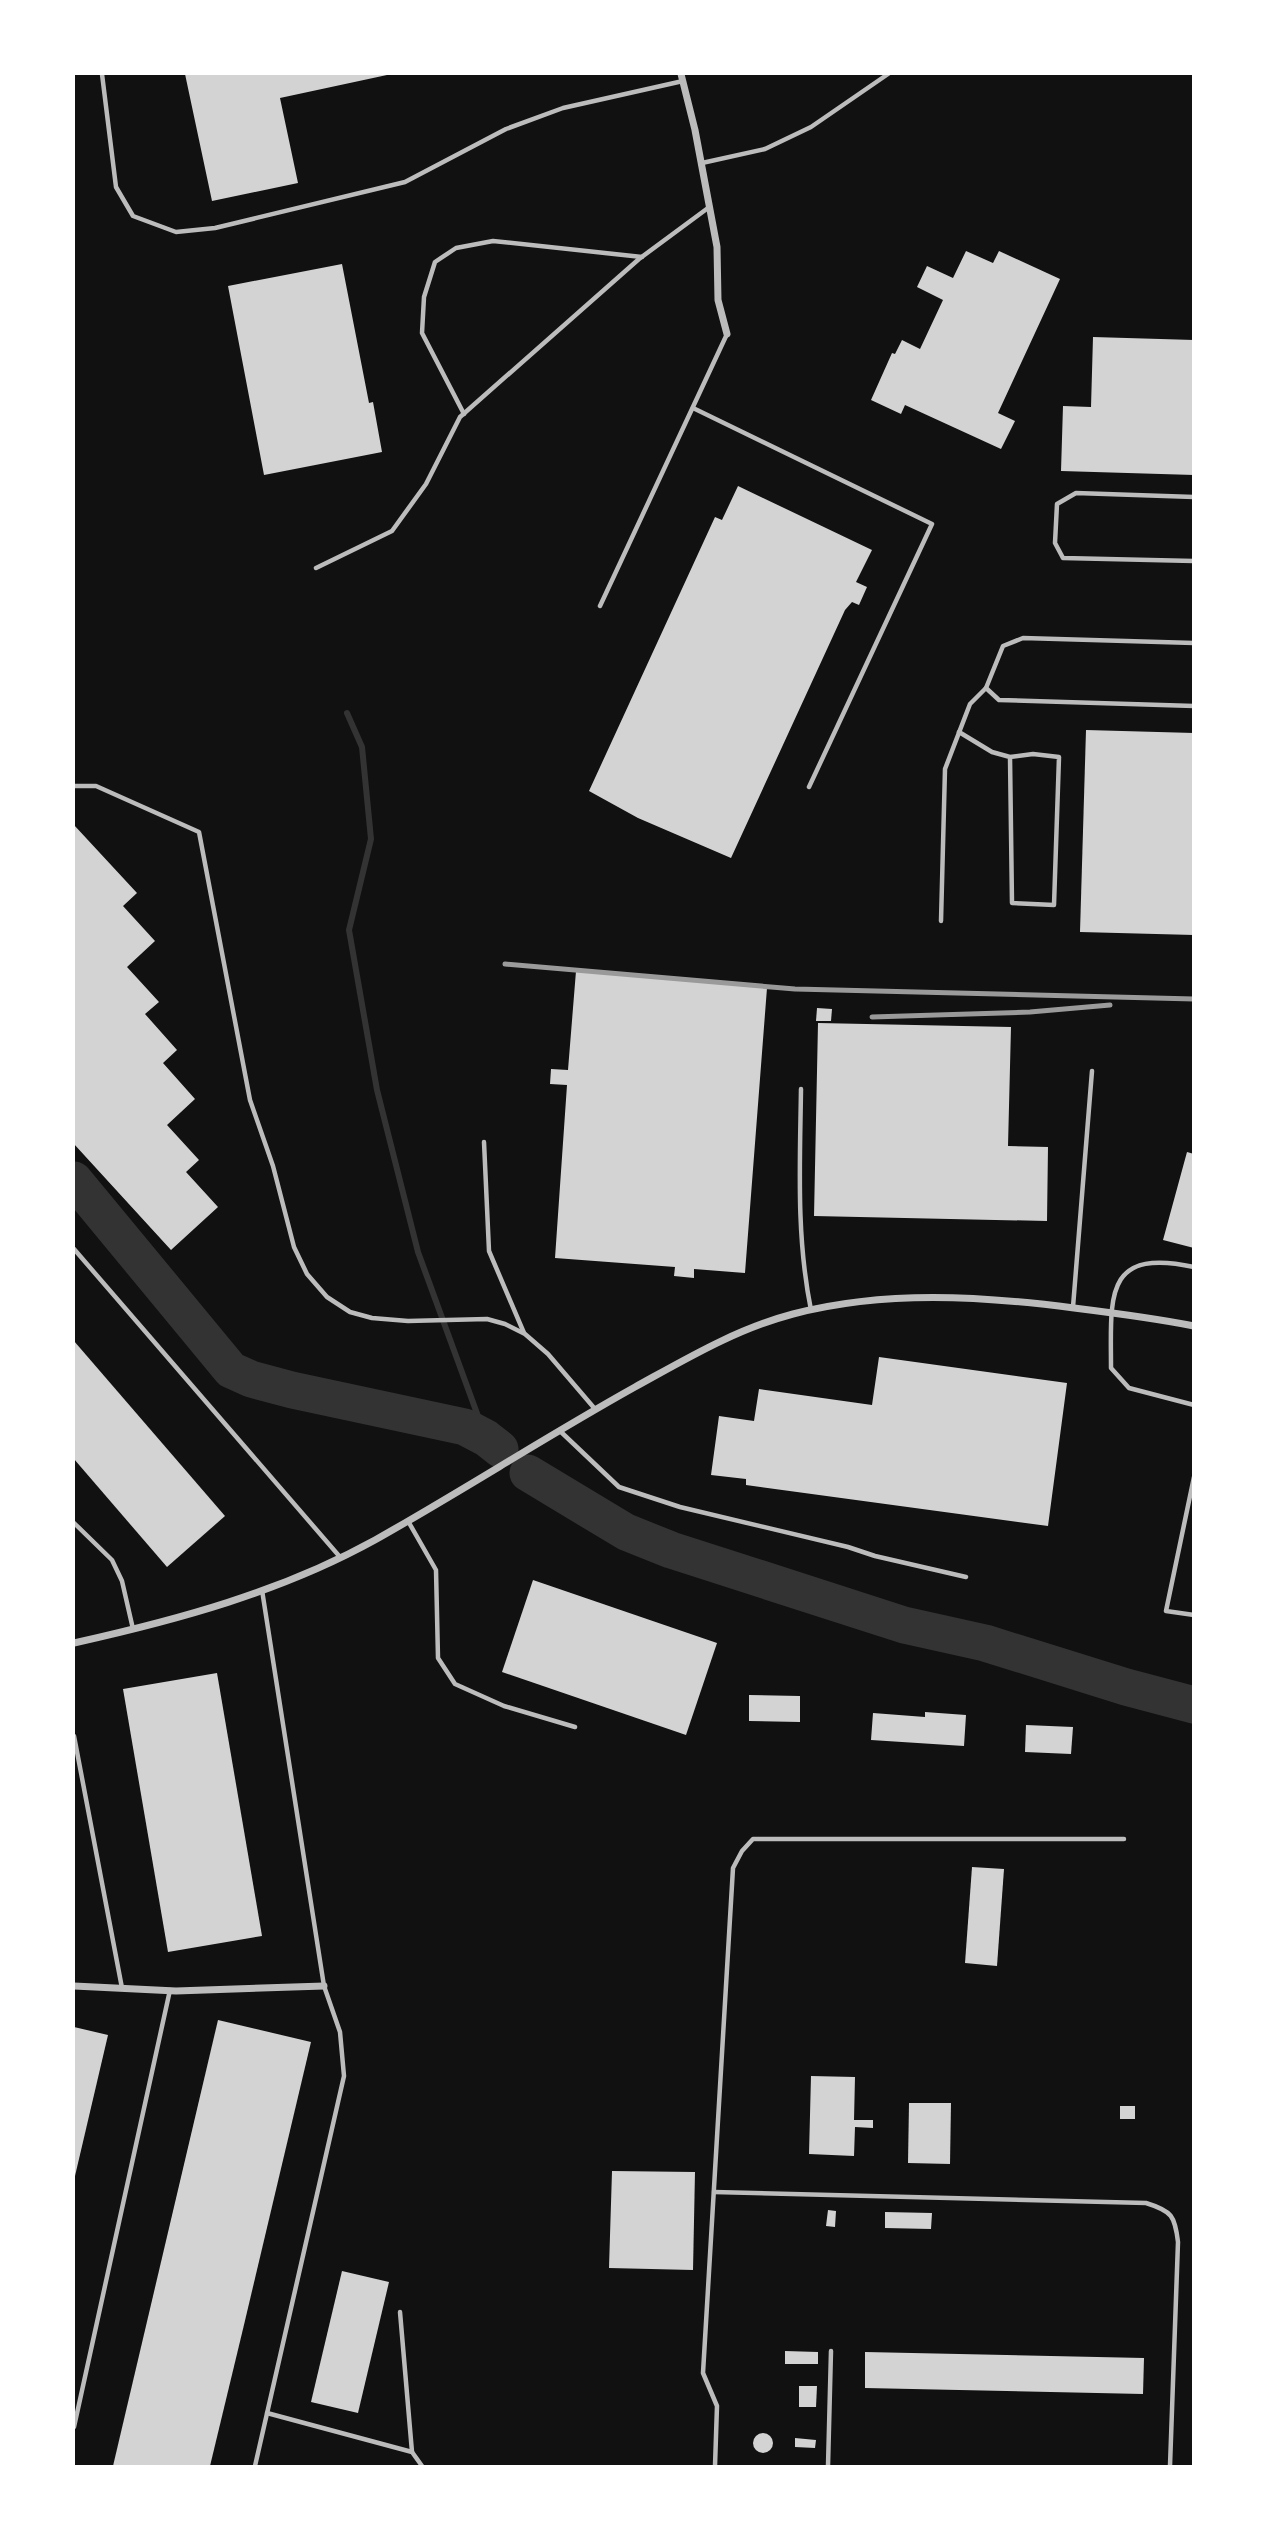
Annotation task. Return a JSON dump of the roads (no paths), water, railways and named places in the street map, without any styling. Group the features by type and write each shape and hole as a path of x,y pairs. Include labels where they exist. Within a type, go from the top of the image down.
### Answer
{"street":[{"path":"682,77 709,207 716,247 718,300 727,334"},
{"path":"74,1643 159,1624 262,1590 341,1557 595,1409 727,1338 760,1324 868,1300 934,1296 1010,1300 1194,1326"},
{"path":"74,1986 170,1990 324,1986"}],"lane":[{"path":"102,74 116,187 133,216 176,232 215,228 405,181 506,129 563,108 682,77"},
{"path":"701,163 765,149 811,127 888,74"},
{"path":"316,568 392,531 426,484 464,414 643,257 709,207"},
{"path":"464,414 422,333 424,298 435,262 456,248 493,241 643,257"},
{"path":"600,606 727,334"},
{"path":"693,408 932,524 809,787"},
{"path":"1194,497 1076,493 1057,504 1055,543 1063,558 1194,561"},
{"path":"941,921 945,769 970,704 986,688 1003,646 1023,638 1194,643"},
{"path":"986,688 999,701 1194,706"},
{"path":"959,732 992,752 1010,757 1032,754 1059,757 1054,905 1012,903 1010,757"},
{"path":"74,786 96,786 199,832 250,1100 273,1166 294,1247 307,1274 327,1297 350,1312 372,1318 408,1321 488,1320 505,1324 525,1334 548,1354 595,1409"},
{"path":"1073,1308 1092,1071"},
{"path":"801,1089 799,1210 803,1270 811,1311"},
{"path":"484,1142 489,1251 525,1334"},
{"path":"74,1249 341,1557"},
{"path":"1194,1267 1168,1261 1142,1263 1124,1273 1116,1285 1111,1313 1111,1368 1129,1388 1194,1405"},
{"path":"560,1430 619,1487 680,1507 966,1577"},
{"path":"1194,1477 1166,1611 1194,1615"},
{"path":"408,1520 436,1570 438,1658 455,1684 504,1706 575,1727"},
{"path":"74,1523 111,1560 122,1581 133,1630"},
{"path":"255,2466 344,2076 340,2032 324,1986 262,1590"},
{"path":"74,1736 122,1988"},
{"path":"715,2466 717,2406 704,2373 733,1868 753,1839 1124,1839"},
{"path":"74,2427 170,1990"},
{"path":"714,2192 1146,2203 1164,2209 1175,2221 1178,2242 1170,2466"},
{"path":"400,2312 412,2452 422,2466"},
{"path":"828,2466 831,2351"},
{"path":"267,2413 412,2452"}],"waterway":[{"path":"347,713 362,747 371,839 349,930 377,1090 418,1252 486,1438"},
{"path":"74,1180 231,1370 251,1379 292,1390 465,1427 500,1449"},
{"path":"528,1473 626,1532 671,1550 904,1625 985,1643 1194,1705"}],"railway":[{"path":"505,964 795,989 1194,999"},
{"path":"872,1017 1030,1012 1110,1005"}]}
